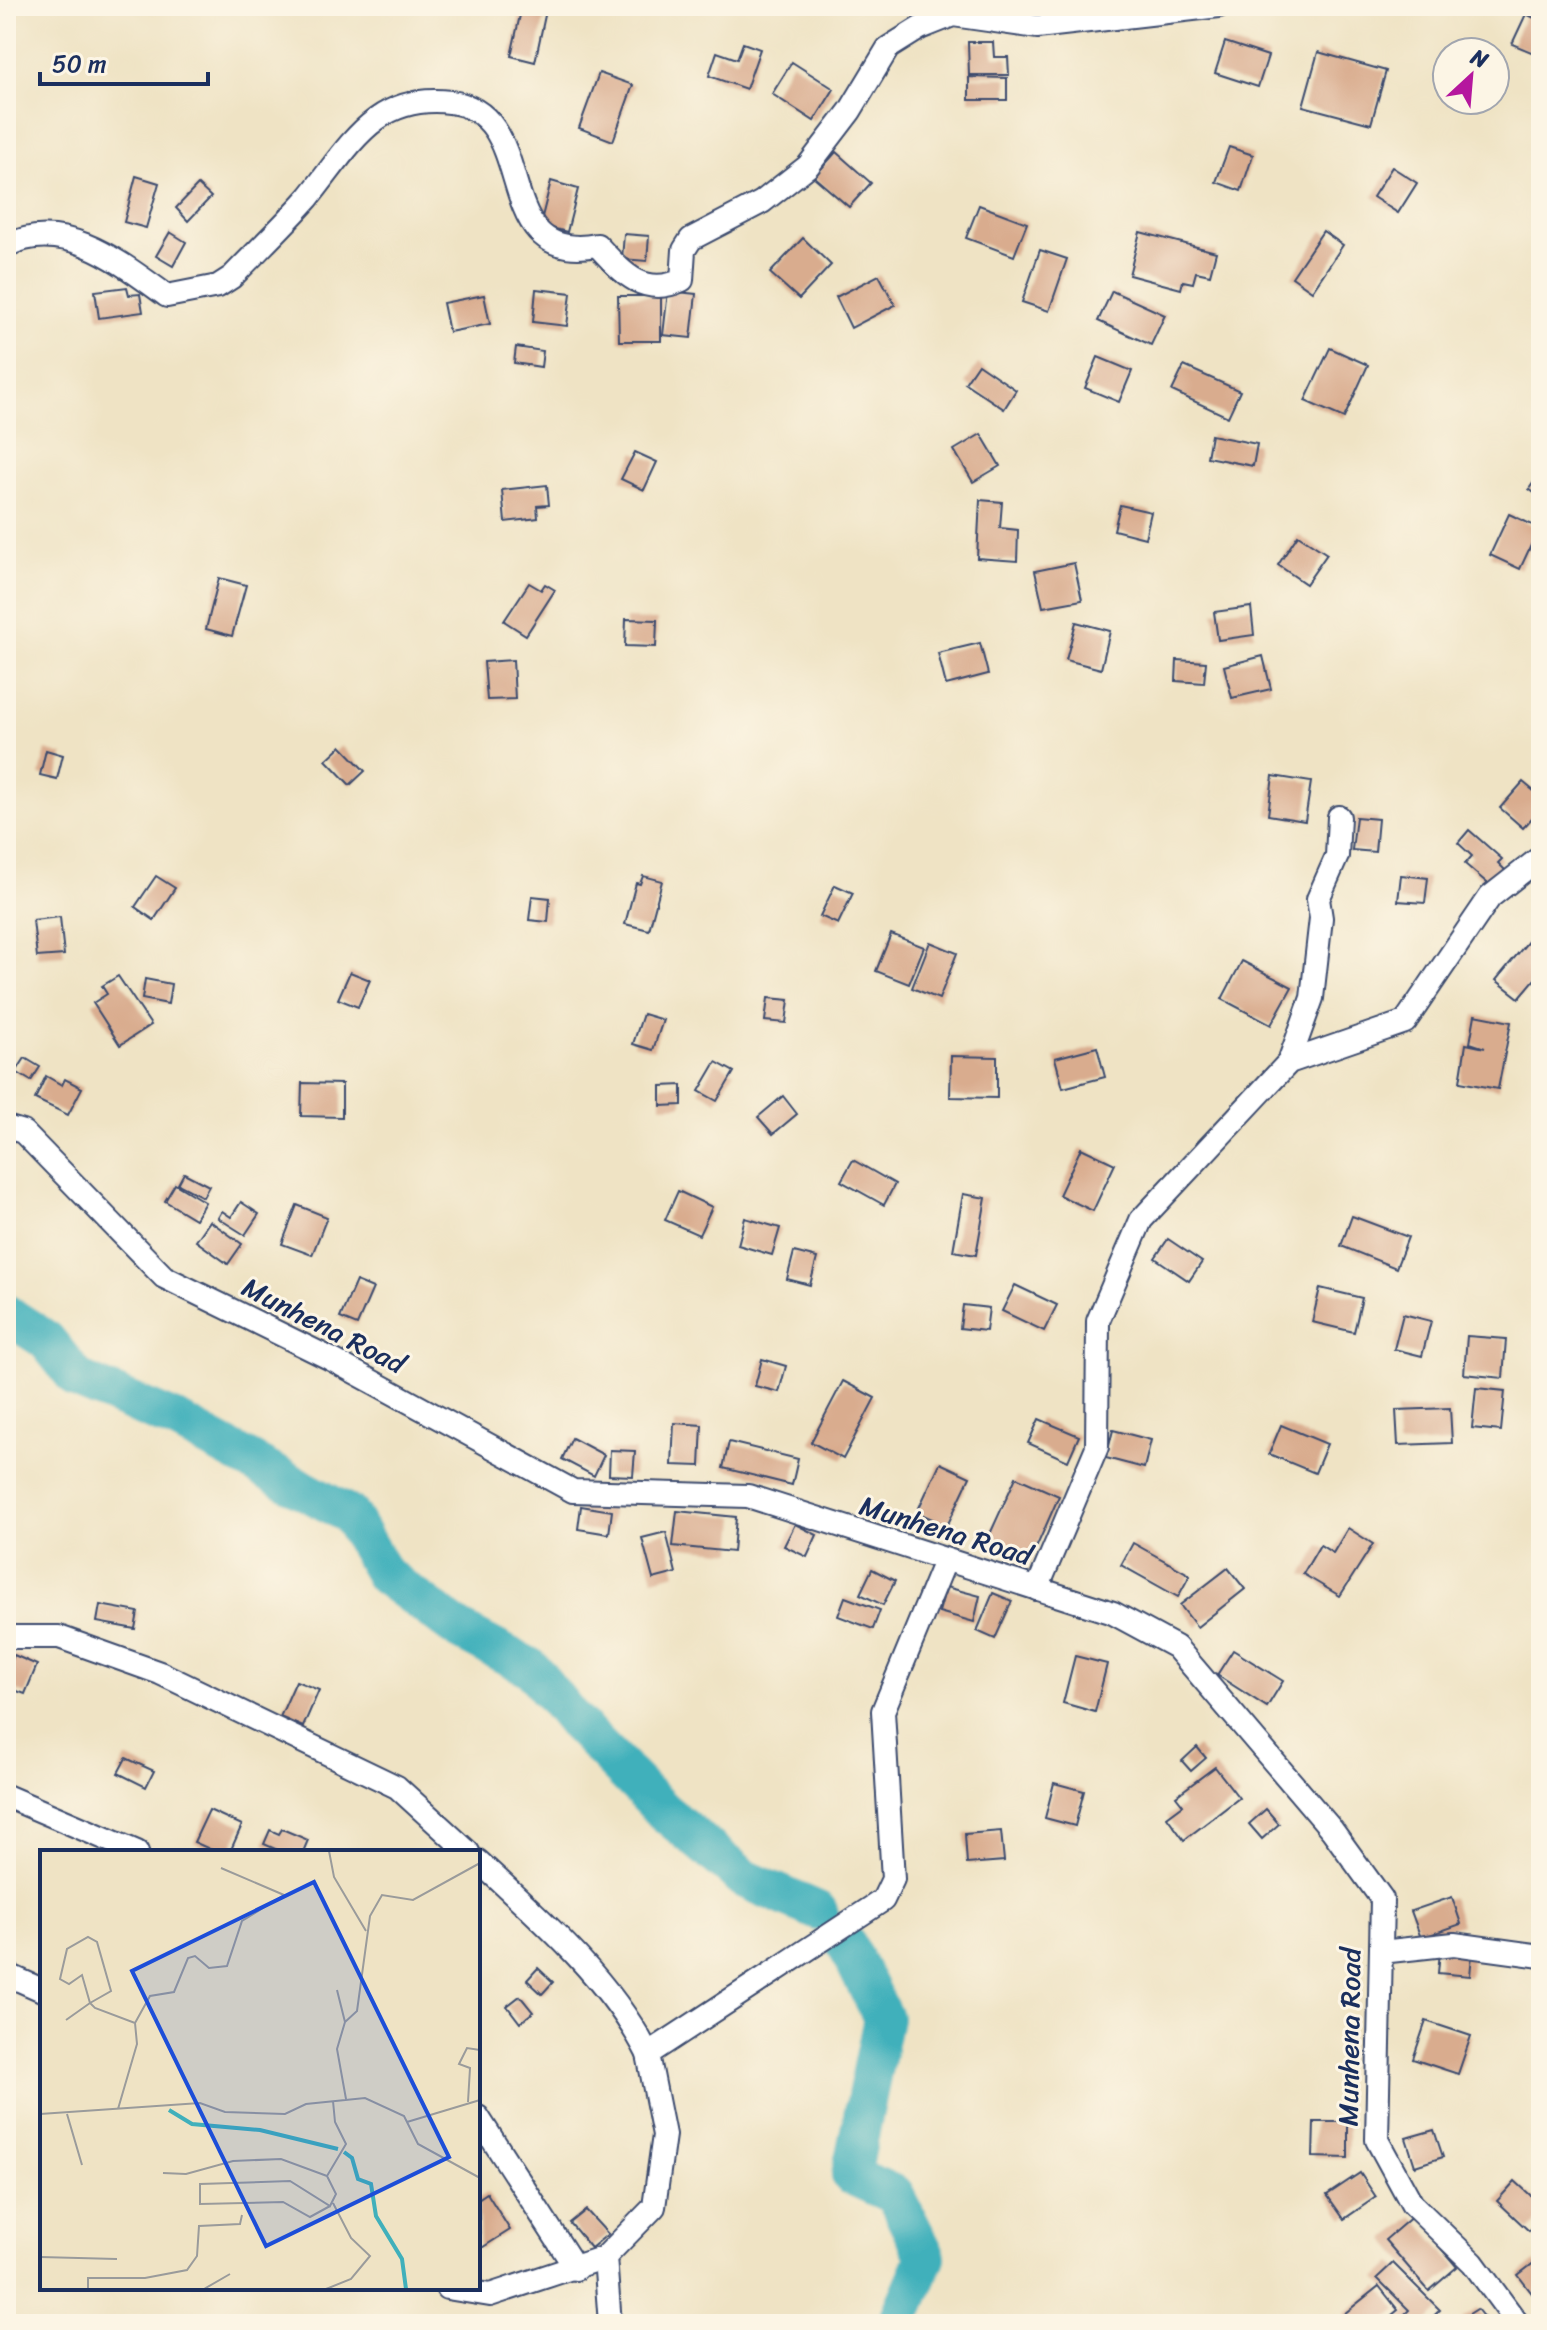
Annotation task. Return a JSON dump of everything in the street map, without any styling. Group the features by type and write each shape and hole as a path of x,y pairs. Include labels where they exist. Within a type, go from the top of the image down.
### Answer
{"street":[{"path":"6,246 44,233 73,240 121,262 167,296 218,286 232,277 307,199 365,125 393,109 427,101 454,102 481,113 503,142 528,222 543,238 560,247 597,245 628,278 645,287 668,287 682,280 686,262 684,250 691,239 762,202 808,166 850,111 888,48 920,28 953,15 1037,27 1219,6"},
{"path":"1037,1589 1097,1447 1098,1321 1141,1220 1289,1062 1312,998 1321,918 1318,899 1337,856 1339,817"},
{"path":"1289,1062 1405,1022 1490,897 1541,857"},
{"name":"Munhena Road","path":"6,1127 23,1132 164,1277 329,1358 573,1491 748,1496 1113,1613 1176,1647 1332,1830 1382,1899 1377,2140 1412,2204 1473,2263 1518,2324"},
{"path":"648,2054 883,1900 893,1879 883,1711 945,1561"},
{"path":"6,1637 59,1637 160,1673 397,1787 466,1850"},
{"path":"6,1796 132,1850"},
{"path":"459,2290 490,2295 605,2257 654,2207 664,2135 648,2054 630,2019 539,1917 480,1863"},
{"path":"1381,1952 1454,1944 1541,1956"},
{"path":"6,1974 40,1989"},
{"path":"480,2120 576,2269"},
{"path":"605,2257 610,2324"}],"building":[{"path":"522,6 547,6 535,62 511,56"},
{"path":"1526,14 1541,21 1541,56 1512,44"},
{"path":"968,42 993,42 994,57 1008,57 1009,75 969,75"},
{"path":"1225,42 1268,56 1258,87 1215,73"},
{"path":"743,43 760,49 746,89 709,76 717,52 737,59"},
{"path":"1318,52 1386,71 1371,124 1303,106"},
{"path":"792,62 834,89 814,121 772,94"},
{"path":"599,73 633,85 613,141 579,128"},
{"path":"969,77 1007,78 1007,100 969,100"},
{"path":"1229,147 1253,155 1241,191 1216,182"},
{"path":"836,152 871,183 849,207 814,177"},
{"path":"1392,167 1417,183 1398,213 1373,197"},
{"path":"136,176 159,183 146,228 124,222"},
{"path":"551,181 578,189 567,232 540,225"},
{"path":"198,185 211,197 188,221 176,208"},
{"path":"979,205 1027,223 1014,256 966,238"},
{"path":"1323,231 1343,245 1312,291 1292,277"},
{"path":"170,232 186,242 173,266 156,256"},
{"path":"1140,232 1216,252 1210,275 1196,272 1193,283 1183,281 1181,289 1129,275"},
{"path":"624,234 649,236 647,261 622,259"},
{"path":"803,238 831,265 799,299 770,273"},
{"path":"1040,250 1067,259 1049,311 1022,302"},
{"path":"879,275 895,305 851,328 836,297"},
{"path":"127,287 129,295 140,294 143,312 99,318 95,291"},
{"path":"536,289 571,293 567,326 533,322"},
{"path":"668,291 696,294 691,338 663,335"},
{"path":"1112,291 1165,315 1151,345 1098,321"},
{"path":"484,295 490,324 449,332 443,303"},
{"path":"618,296 661,296 661,341 619,341"},
{"path":"516,347 543,351 541,367 514,363"},
{"path":"1330,348 1368,365 1344,418 1305,401"},
{"path":"1098,357 1132,371 1119,402 1085,388"},
{"path":"978,364 1016,390 1004,409 965,383"},
{"path":"1184,366 1240,391 1228,417 1172,391"},
{"path":"981,434 1000,466 973,482 954,450"},
{"path":"1211,435 1257,444 1253,466 1207,457"},
{"path":"635,452 657,462 644,490 621,479"},
{"path":"1541,472 1541,498 1529,489"},
{"path":"547,485 549,505 537,506 538,518 505,522 502,490"},
{"path":"980,500 1002,502 1000,528 1018,530 1017,561 977,558"},
{"path":"1120,505 1151,512 1145,538 1114,530"},
{"path":"1509,514 1539,528 1520,569 1490,555"},
{"path":"1298,535 1327,554 1306,584 1278,565"},
{"path":"1074,563 1082,600 1043,607 1035,571"},
{"path":"219,578 246,585 232,636 206,629"},
{"path":"529,583 541,590 545,584 555,590 526,635 504,621"},
{"path":"1251,607 1254,635 1218,640 1214,612"},
{"path":"626,619 657,620 656,647 625,646"},
{"path":"1076,622 1110,631 1101,669 1066,660"},
{"path":"980,643 988,674 946,685 938,653"},
{"path":"1263,656 1271,689 1232,698 1224,666"},
{"path":"513,660 515,699 487,700 484,662"},
{"path":"1177,660 1206,662 1204,683 1176,681"},
{"path":"341,746 365,771 350,785 326,760"},
{"path":"46,750 63,755 57,779 40,775"},
{"path":"1273,776 1311,782 1305,821 1268,815"},
{"path":"1523,782 1541,797 1541,808 1523,828 1500,808"},
{"path":"1356,817 1378,819 1375,852 1352,850"},
{"path":"1469,830 1502,859 1498,863 1507,872 1493,888 1465,864 1472,856 1458,843"},
{"path":"1401,875 1428,878 1425,903 1398,901"},
{"path":"156,876 175,888 154,920 135,907"},
{"path":"643,876 662,881 649,930 625,924 636,883 640,884"},
{"path":"835,885 853,893 838,924 820,916"},
{"path":"532,896 550,898 548,922 529,920"},
{"path":"60,917 64,955 37,957 33,920"},
{"path":"891,934 924,947 909,984 876,971"},
{"path":"1530,939 1541,948 1541,972 1519,998 1496,980"},
{"path":"930,942 957,953 939,999 912,988"},
{"path":"1242,961 1292,987 1271,1025 1222,999"},
{"path":"350,972 370,980 358,1007 338,999"},
{"path":"118,976 151,1025 120,1045 93,1003 107,994 102,986"},
{"path":"145,979 171,984 168,1004 142,999"},
{"path":"768,998 789,1000 786,1023 765,1021"},
{"path":"643,1014 663,1020 653,1050 633,1044"},
{"path":"1475,1015 1511,1022 1498,1089 1460,1082 1466,1044 1485,1048 1470,1043"},
{"path":"1097,1047 1105,1077 1063,1088 1055,1058"},
{"path":"951,1056 997,1057 997,1098 950,1097"},
{"path":"25,1058 40,1067 31,1081 16,1072"},
{"path":"716,1062 734,1072 717,1101 699,1091"},
{"path":"46,1076 62,1085 65,1079 82,1088 68,1115 35,1099"},
{"path":"302,1083 342,1084 342,1117 301,1116"},
{"path":"682,1085 682,1105 661,1106 661,1086"},
{"path":"783,1096 797,1114 773,1134 758,1117"},
{"path":"1081,1148 1115,1164 1093,1211 1059,1195"},
{"path":"853,1160 895,1184 884,1205 841,1181"},
{"path":"184,1173 209,1186 203,1197 178,1184"},
{"path":"175,1184 205,1202 195,1219 165,1201"},
{"path":"678,1191 712,1207 699,1235 665,1220"},
{"path":"963,1194 986,1198 976,1255 953,1251"},
{"path":"241,1202 259,1214 245,1235 218,1218 222,1211 231,1217"},
{"path":"297,1205 327,1217 312,1255 282,1244"},
{"path":"1352,1216 1408,1237 1396,1268 1341,1246"},
{"path":"745,1218 780,1228 772,1255 738,1245"},
{"path":"210,1221 242,1244 228,1264 196,1241"},
{"path":"1168,1239 1202,1262 1189,1281 1155,1258"},
{"path":"794,1252 817,1258 810,1285 787,1279"},
{"path":"356,1281 373,1288 357,1325 340,1318"},
{"path":"1015,1285 1057,1305 1044,1331 1002,1311"},
{"path":"1320,1288 1362,1298 1354,1332 1312,1322"},
{"path":"963,1305 989,1308 986,1331 960,1328"},
{"path":"1403,1314 1431,1321 1422,1356 1394,1349"},
{"path":"1467,1336 1506,1339 1503,1378 1464,1374"},
{"path":"762,1359 786,1366 779,1392 755,1386"},
{"path":"843,1381 875,1398 843,1459 811,1442"},
{"path":"1476,1388 1505,1391 1501,1431 1472,1428"},
{"path":"1450,1408 1452,1443 1398,1445 1396,1410"},
{"path":"1039,1419 1079,1436 1068,1461 1028,1443"},
{"path":"674,1423 702,1425 700,1466 672,1465"},
{"path":"1281,1425 1327,1444 1315,1473 1269,1454"},
{"path":"1113,1430 1151,1440 1144,1468 1106,1458"},
{"path":"572,1438 604,1455 594,1476 562,1459"},
{"path":"729,1442 798,1459 792,1485 723,1468"},
{"path":"610,1450 635,1451 633,1476 609,1475"},
{"path":"940,1463 970,1477 947,1526 917,1512"},
{"path":"1016,1477 1059,1496 1029,1564 985,1545"},
{"path":"581,1506 612,1511 609,1534 578,1529"},
{"path":"677,1511 736,1517 733,1552 673,1546"},
{"path":"795,1524 817,1535 807,1557 784,1546"},
{"path":"1348,1528 1373,1544 1340,1596 1303,1574 1320,1545 1333,1553"},
{"path":"666,1532 676,1573 653,1579 642,1538"},
{"path":"1133,1543 1190,1575 1178,1597 1121,1565"},
{"path":"1228,1568 1245,1589 1197,1627 1180,1605"},
{"path":"872,1569 895,1581 883,1605 860,1594"},
{"path":"946,1587 980,1596 974,1622 939,1612"},
{"path":"993,1593 1012,1601 995,1639 977,1631"},
{"path":"845,1597 880,1610 873,1629 838,1616"},
{"path":"100,1605 138,1612 135,1629 97,1622"},
{"path":"1233,1650 1283,1681 1267,1707 1217,1675"},
{"path":"14,1655 37,1665 25,1694 6,1687 6,1675"},
{"path":"1075,1656 1107,1664 1095,1712 1063,1703"},
{"path":"296,1681 319,1690 303,1727 280,1717"},
{"path":"1197,1747 1206,1758 1191,1771 1182,1761"},
{"path":"126,1758 154,1771 146,1787 118,1773"},
{"path":"1215,1767 1239,1798 1184,1840 1167,1817 1183,1805 1176,1796"},
{"path":"1054,1783 1084,1791 1075,1826 1045,1818"},
{"path":"1266,1809 1279,1824 1262,1839 1249,1824"},
{"path":"209,1810 242,1825 231,1850 212,1850 194,1842"},
{"path":"282,1829 308,1840 304,1850 278,1850 264,1844 270,1830 279,1834"},
{"path":"1001,1831 1004,1861 967,1864 965,1834"},
{"path":"1452,1897 1461,1924 1421,1938 1411,1911"},
{"path":"1440,1951 1472,1954 1470,1976 1438,1973"},
{"path":"538,1968 553,1982 542,1994 527,1980"},
{"path":"520,1996 533,2012 520,2023 507,2006"},
{"path":"1426,2021 1471,2036 1458,2074 1413,2059"},
{"path":"1314,2122 1348,2122 1348,2158 1313,2157"},
{"path":"1434,2130 1443,2157 1415,2166 1406,2138"},
{"path":"1360,2173 1376,2197 1344,2219 1327,2195"},
{"path":"1515,2181 1541,2205 1541,2218 1529,2231 1497,2201"},
{"path":"487,2193 510,2230 480,2249 480,2198"},
{"path":"586,2210 608,2234 591,2248 570,2223"},
{"path":"1413,2216 1457,2267 1429,2291 1385,2240"},
{"path":"1535,2262 1541,2271 1541,2290 1534,2296 1518,2275"},
{"path":"1393,2263 1440,2310 1425,2324 1395,2324 1409,2310 1377,2278"},
{"path":"1379,2286 1398,2310 1381,2324 1352,2324 1344,2314"},
{"path":"1477,2309 1489,2324 1467,2324 1463,2318"}],"waterway":[{"path":"6,1314 46,1340 78,1380 178,1422 350,1515 384,1575 459,1630 531,1668 573,1720 664,1812 745,1879 818,1911"},
{"path":"846,1944 883,2018 851,2175 895,2195 926,2257 897,2324"}]}
